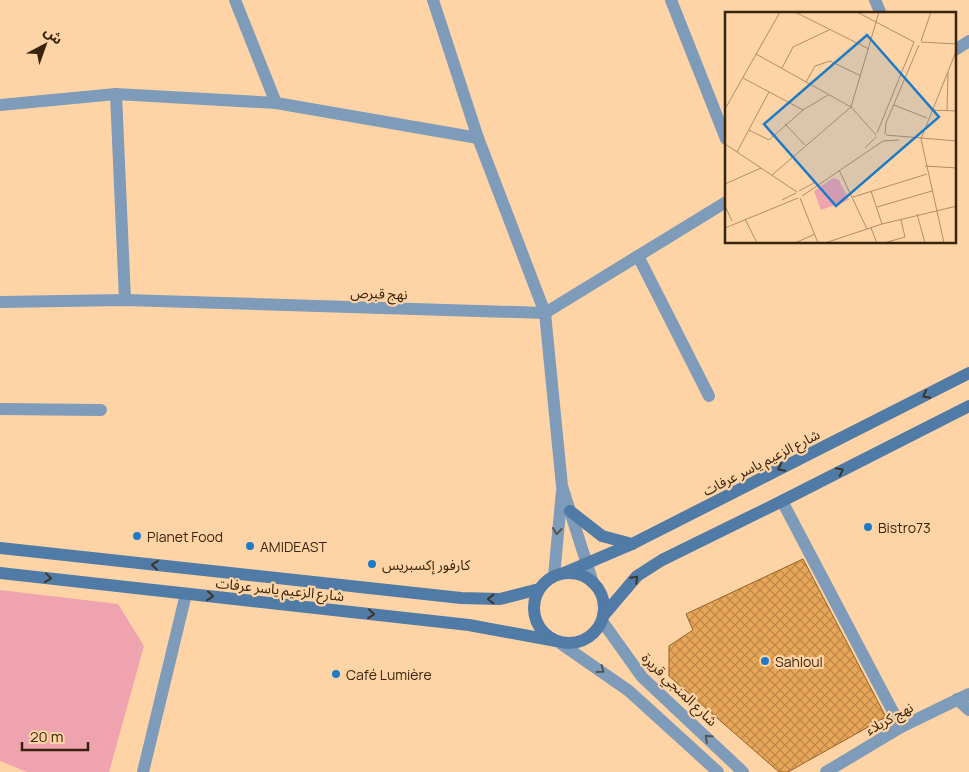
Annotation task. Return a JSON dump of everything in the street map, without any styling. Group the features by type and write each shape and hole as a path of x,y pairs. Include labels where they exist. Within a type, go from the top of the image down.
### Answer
{"main road":[{"name":"شارع الزعيم ياسر عرفات","path":"559,574 632,544 969,373"},
{"path":"602,619 604,604 600,592 593,583 580,575 559,574 545,581 535,598 533,609 535,619 547,636 558,642 570,644 580,642 596,630 602,619 637,576 662,560 969,406"},
{"path":"570,511 602,536 632,544"},
{"name":"شارع الزعيم ياسر عرفات","path":"0,548 461,598 500,599 539,589"},
{"name":"شارع الزعيم ياسر عرفات","path":"0,573 469,625 558,642"}],"street":[{"path":"235,0 276,103"},
{"path":"433,0 478,138 545,313 562,486 559,574"},
{"path":"671,0 725,136"},
{"path":"875,0 880,12"},
{"path":"956,49 969,41"},
{"path":"116,94 125,300"},
{"path":"0,105 116,94 276,103 478,138"},
{"path":"545,313 725,203"},
{"path":"638,256 709,396"},
{"name":"نهج قبرص","path":"0,302 125,300 545,313"},
{"path":"0,409 101,410"},
{"path":"562,486 593,583"},
{"path":"782,501 901,727"},
{"path":"143,772 186,594"},
{"name":"شارع المنجي قريرة","path":"602,619 624,654 642,677 743,772"},
{"path":"558,642 629,691 718,772"},
{"name":"نهج كربلاء","path":"826,772 901,727 969,694"},
{"path":"957,699 969,710"}],"shaded area":[{"path":"0,590 118,604 144,646 109,772 27,772 0,761"}],"building":[{"name":"Sahloul","path":"803,559 886,717 788,772 779,772 669,676 669,646 693,630 686,614"}],"place":[{"name":"Bistro73","path":"868,527"},
{"name":"Planet Food","path":"137,536"},
{"name":"AMIDEAST","path":"250,546"},
{"name":"كارفور إكسبريس","path":"372,564"},
{"name":"Sahloul","path":"765,661"},
{"name":"Café Lumière","path":"336,674"}]}
